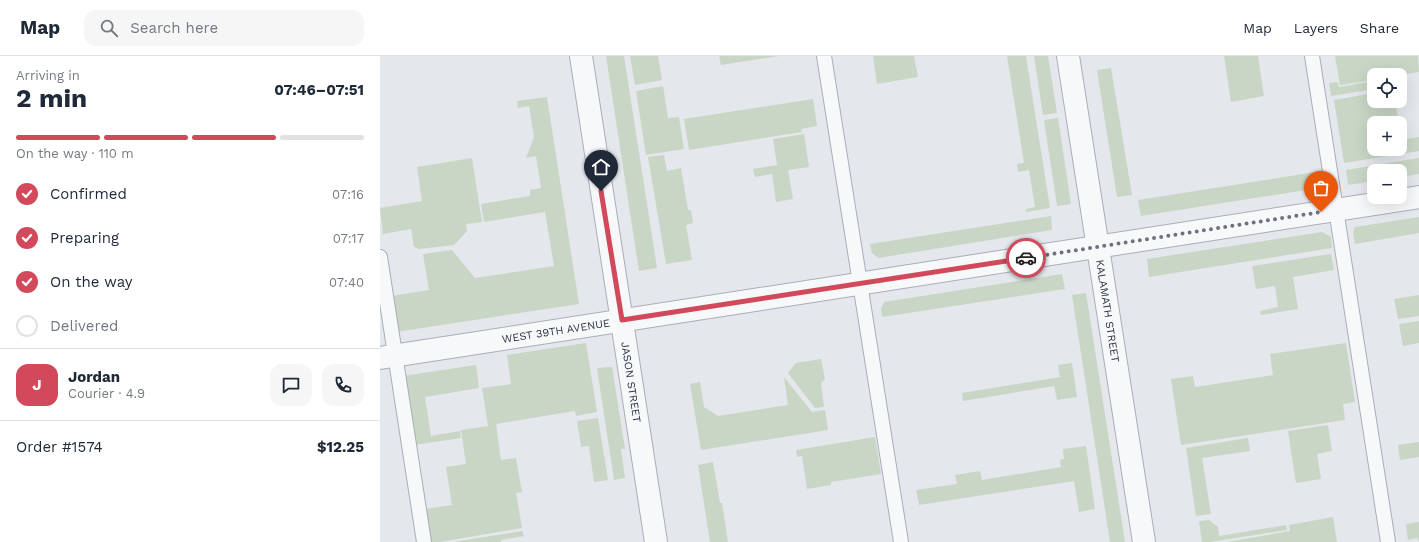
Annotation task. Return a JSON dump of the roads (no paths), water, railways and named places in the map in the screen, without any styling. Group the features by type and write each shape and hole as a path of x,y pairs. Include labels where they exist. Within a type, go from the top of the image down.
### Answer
{"street":[{"name":"JASON STREET","path":"580,56 656,542"},
{"name":"KALAMATH STREET","path":"1068,56 1144,542"},
{"name":"WEST 39TH AVENUE","path":"388,357 1419,197"}],"lane":[{"path":"824,56 901,542"},
{"path":"1312,56 1388,542"},
{"path":"380,257 388,357 424,542"}]}
